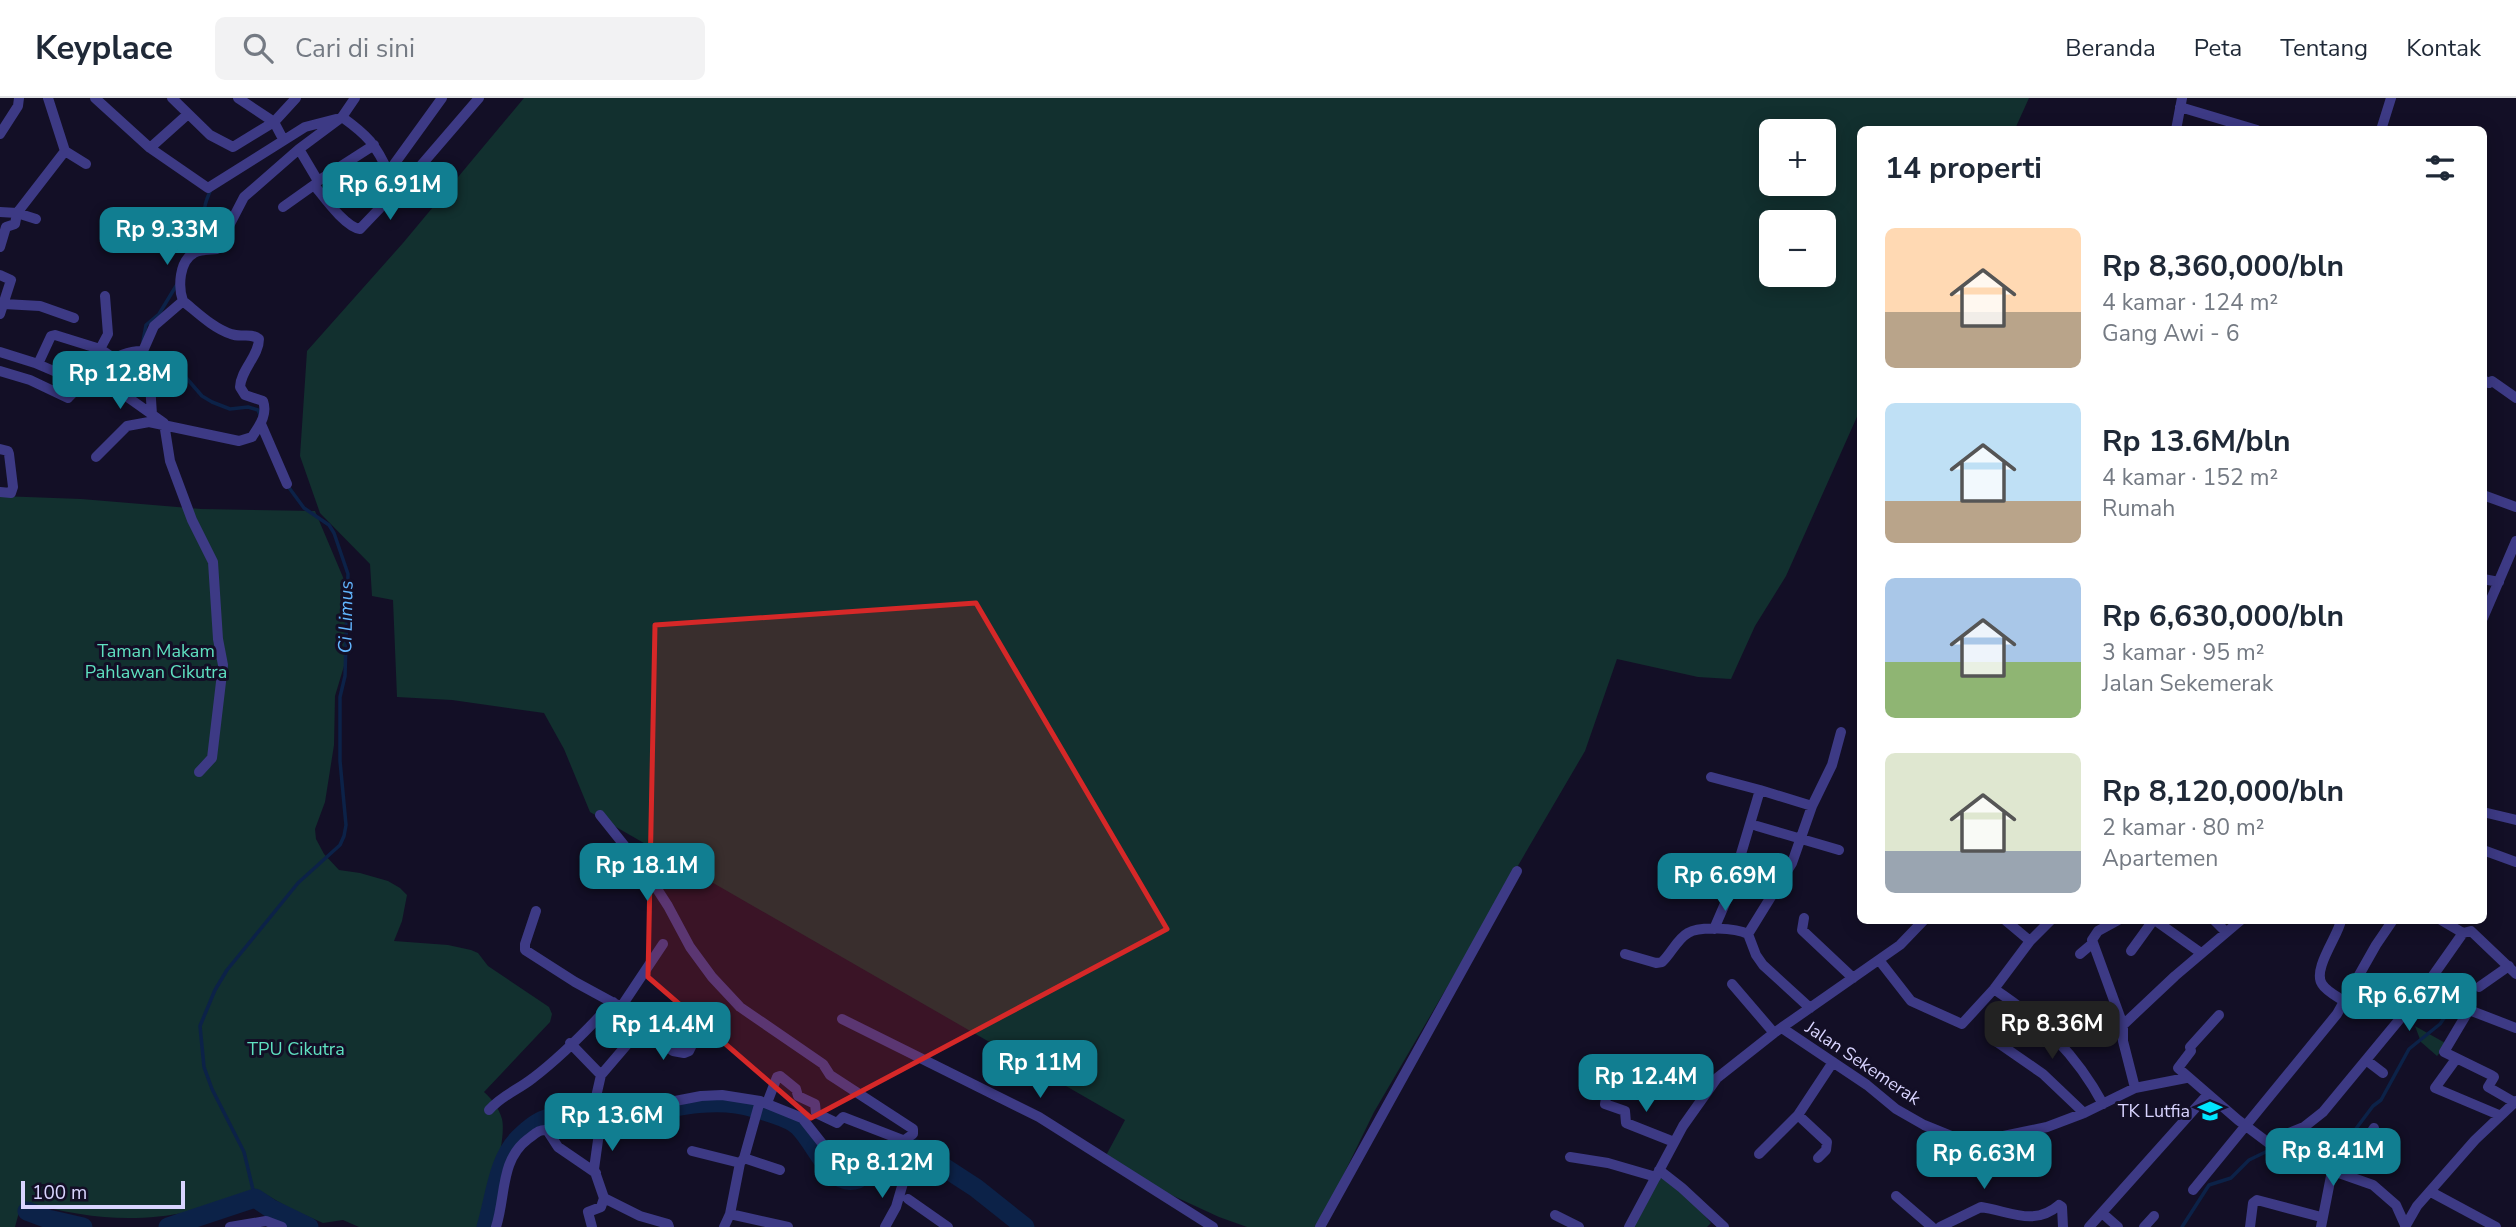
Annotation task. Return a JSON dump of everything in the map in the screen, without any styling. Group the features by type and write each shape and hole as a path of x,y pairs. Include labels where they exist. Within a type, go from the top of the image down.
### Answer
{"street":[{"path":"0,134 18,106 19,98"},
{"path":"48,98 65,151 86,164"},
{"path":"95,98 150,148 208,188 305,127 342,117"},
{"path":"172,98 210,135 233,147 274,122 296,98"},
{"path":"238,98 274,122 283,139"},
{"path":"96,457 127,426 149,422 164,423 239,441 252,437 265,413 263,401 246,395 240,387 257,350 259,339 250,334 233,335 216,327 183,301 178,289 182,272 188,258 197,252 217,249 244,197 299,149 342,117 355,98"},
{"path":"299,149 332,208 355,228 360,229 380,208 373,195 442,98"},
{"path":"389,174 407,177 415,175 480,98"},
{"path":"2382,126 2391,98"},
{"path":"2177,126 2181,102 2246,126"},
{"path":"150,148 188,114"},
{"path":"342,117 366,134 389,174"},
{"path":"283,207 374,145"},
{"path":"0,247 6,228 15,225 17,213 65,151"},
{"path":"0,212 17,213 36,219"},
{"path":"0,275 11,280 2,309 40,306 74,318"},
{"path":"100,349 107,334 105,296"},
{"path":"0,372 30,380 68,398 113,358 130,351 143,351 154,326 183,301"},
{"path":"38,364 51,336 55,334 100,349 150,383 152,415"},
{"path":"0,352 38,364 82,383"},
{"path":"95,374 164,423 170,461 192,520 213,562 223,665 212,758 199,772"},
{"path":"2487,383 2492,381 2516,398"},
{"path":"261,424 287,484"},
{"path":"0,449 8,451 13,487 11,493 0,492"},
{"path":"2487,496 2516,507"},
{"path":"2487,609 2516,541"},
{"path":"2487,580 2499,582"},
{"path":"1748,934 1792,863 1812,806 1832,765 1841,732"},
{"path":"1711,778 1812,806"},
{"path":"1714,929 1736,878 1760,790"},
{"path":"2487,813 2516,820"},
{"path":"596,1123 613,1113 701,1096 722,1095 762,1102 803,1118 844,1171 854,1174 913,1134 913,1129 830,1075 823,1065 740,1007 690,947 648,875 600,815"},
{"path":"1757,826 1839,850"},
{"path":"2487,851 2516,862"},
{"path":"1320,1227 1517,871"},
{"path":"537,911 525,950 575,982 617,1004 673,1051 689,1051 699,1030"},
{"path":"1804,918 1802,930 1853,978"},
{"path":"1629,1227 1674,1142 1717,1078 1778,1030 1900,945 1920,924"},
{"path":"2010,924 2030,941"},
{"path":"1879,960 1911,1001 1958,1024 1964,1024 2030,941 2047,924"},
{"path":"2111,924 2092,936 2093,943 2123,1025 2123,1041 2135,1088"},
{"path":"2131,951 2151,924"},
{"path":"2160,924 2201,953"},
{"path":"2218,924 2226,932"},
{"path":"2123,1025 2236,924"},
{"path":"2341,924 2326,952 2320,979 2323,985 2345,1002"},
{"path":"2193,1190 2345,1002 2390,924"},
{"path":"2448,924 2463,933"},
{"path":"1625,954 1662,962 1688,932 1737,930 1748,934 1763,965 1810,1008"},
{"path":"2276,1149 2318,1117 2444,963 2463,933 2471,931 2513,970 2479,987"},
{"path":"2080,954 2093,943"},
{"path":"489,1110 506,1094 535,1077 570,1043 617,1004 663,944"},
{"name":"Jalan Sekemerak","path":"1731,984 1778,1030 1833,1062 1896,1109 1924,1125 1956,1138 1994,1138 2047,1128 2135,1088 2186,1077"},
{"path":"1994,989 2014,1002 2064,1045 2090,1080 2103,1104"},
{"path":"2405,1226 2427,1195 2499,1115 2515,1102 2488,1087 2494,1077 2445,1054 2444,1051 2468,1011 2516,1028"},
{"path":"2219,1015 2197,1038 2190,1047 2191,1051 2178,1066 2186,1077 2276,1149 2373,1185 2396,1205 2405,1226"},
{"path":"842,1019 1039,1117 1213,1227"},
{"path":"592,1227 588,1212 601,1208 604,1198 596,1172 596,1123 601,1075 642,1027"},
{"path":"1994,1040 2043,1074 2084,1113"},
{"path":"570,1043 601,1075"},
{"path":"2456,1059 2435,1088 2499,1115"},
{"path":"2366,1060 2383,1073"},
{"path":"1759,1154 1798,1115 1833,1062"},
{"path":"724,1227 730,1214 754,1118 777,1077 780,1076 796,1089 798,1096 815,1104 816,1113 837,1123 843,1117 905,1141"},
{"path":"1608,1087 1605,1104 1625,1111 1626,1123 1674,1142"},
{"path":"2090,1227 2208,1094"},
{"path":"1798,1115 1827,1142 1826,1150 1818,1158"},
{"path":"2250,1227 2253,1203 2257,1200 2321,1222 2338,1172 2374,1128"},
{"path":"496,1227 510,1158 540,1130 547,1130 558,1147 596,1172"},
{"path":"692,1151 780,1170"},
{"path":"1570,1157 1657,1174 1682,1188 1724,1227"},
{"path":"885,1227 896,1207 903,1183"},
{"path":"2396,1205 2410,1204 2427,1195"},
{"path":"2427,1195 2496,1227"},
{"path":"1896,1196 1932,1227"},
{"path":"604,1198 640,1216 668,1224 668,1227"},
{"path":"908,1199 948,1227"},
{"path":"1940,1227 1981,1207 2039,1217 2059,1205 2062,1207 2063,1227"},
{"path":"2102,1213 2118,1227"},
{"path":"730,1214 788,1227"},
{"path":"1555,1215 1579,1227"},
{"path":"2144,1227 2154,1216"},
{"path":"230,1227 266,1221 282,1227"}],"highlighted area":[{"path":"976,603 1167,929 811,1118 648,977 655,625"}],"green space":[{"path":"524,98 2029,98 2016,126 1857,126 1857,417 1786,576 1755,626 1731,679 1698,677 1617,659 1585,751 1374,1112 1318,1227 1247,1227 1219,1217 1102,1163 1125,1120 590,812 564,749 544,713 452,700 397,697 393,600 372,596 370,564 320,513 300,456 307,351 403,243"},
{"path":"0,496 81,499 201,509 315,511 345,582 347,601 347,656 335,696 334,745 325,802 315,829 316,839 324,854 339,870 388,881 407,895 402,921 394,941 448,945 478,953 488,966 549,1007 552,1014 550,1022 484,1092 499,1111 503,1129 496,1173 480,1227 359,1227 343,1220 323,1223 260,1191 198,1210 142,1218 86,1215 22,1201 15,1227 0,1227"},
{"path":"2415,1026 2447,1044 2437,1056 2421,1042"},
{"path":"1662,1167 1711,1223 1707,1227 1632,1227"}],"waterway":[{"name":"Ci Limus","path":"186,256 189,244 203,232 205,206 211,189"},
{"name":"Ci Limus","path":"143,341 146,325 159,314 176,286"},
{"name":"Ci Limus","path":"145,354 182,373 202,396 212,402 230,409 248,407 258,410 261,417"},
{"name":"Ci Limus","path":"255,1198 244,1152 212,1089 204,1067 200,1026 215,990 227,970 298,883 340,845 346,825 340,761 340,697 345,676 348,574 329,525 304,508 287,485"},
{"path":"2182,1227 2209,1185 2231,1178 2249,1160 2309,1131 2330,1140 2346,1142 2373,1106 2381,1100 2409,1049 2440,1024 2454,1004 2477,989"},
{"path":"486,1227 506,1157 519,1138 541,1121 554,1117 591,1123 673,1107 715,1103 754,1108 794,1123 830,1169 838,1177 847,1180 858,1179 892,1154 916,1149 976,1188 1025,1227"},
{"path":"168,1227 255,1198 309,1227"},
{"path":"27,1211 83,1227"}],"place":[{"name":"TK Lutfia","path":"2210,1111"}],"park label":[{"name":"Taman Makam Pahlawan Cikutra","path":"156,661"},
{"name":"TPU Cikutra","path":"296,1049"}]}
